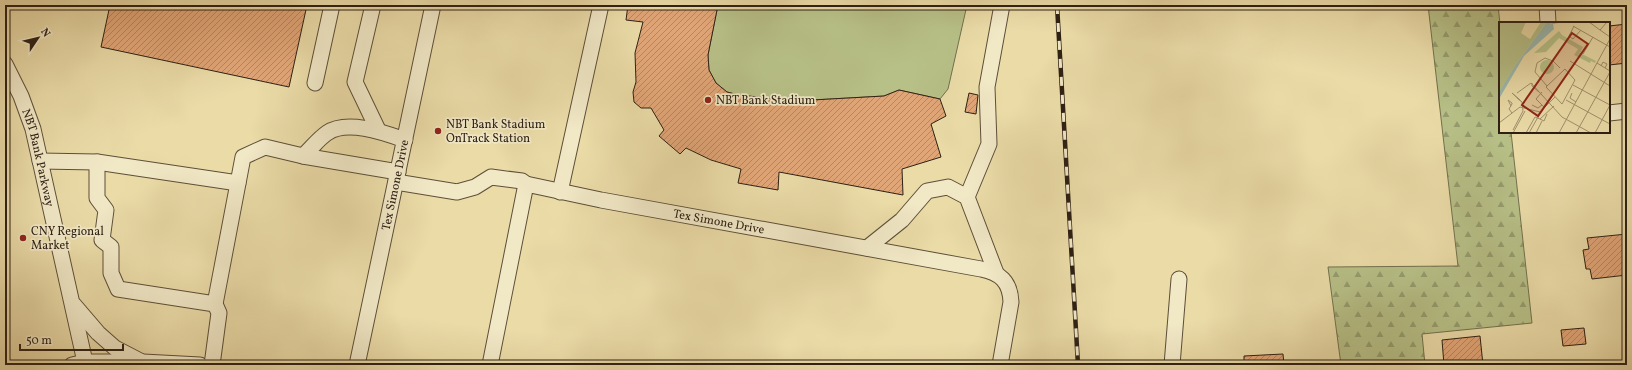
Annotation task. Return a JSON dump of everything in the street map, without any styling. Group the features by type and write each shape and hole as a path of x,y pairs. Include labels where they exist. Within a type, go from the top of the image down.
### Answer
{"street":[{"path":"315,83 332,5"},
{"path":"373,5 355,82 378,130"},
{"name":"Tex Simone Drive","path":"357,365 433,5"},
{"path":"560,192 601,5"},
{"path":"1000,365 1011,302 1010,292 1003,278 996,273 967,197 989,144 987,87 1002,5"},
{"path":"1547,5 1548,22"},
{"name":"NBT Bank Parkway","path":"5,64 23,102 33,129 71,302 79,364 143,362 200,365"},
{"path":"1610,113 1627,111"},
{"path":"303,156 328,132 345,127 378,130 405,140"},
{"name":"Tex Simone Drive","path":"212,365 219,313 215,304 244,158 265,147 457,192 475,187 491,177 522,181 526,184 601,200 996,273"},
{"path":"40,161 97,162 238,183"},
{"path":"97,162 97,198 106,210 102,240 111,248 111,273 118,289 215,304"},
{"path":"490,365 526,184"},
{"path":"867,248 902,220 926,192 948,188 967,197"},
{"path":"1172,365 1179,279"},
{"name":"NBT Bank Parkway","path":"71,302 98,333 115,348 143,362"}],"green space":[{"path":"718,5 967,5 948,89 940,99 899,90 884,96 794,101 739,95 727,92 716,83 709,70 708,55"},
{"path":"1428,5 1498,5 1500,22 1499,133 1511,133 1532,323 1422,334 1425,365 1341,365 1328,267 1458,266"}],"building":[{"path":"110,5 307,5 289,87 101,47"},
{"name":"NBT Bank Stadium","path":"628,5 718,5 708,55 709,70 716,83 727,92 739,95 794,101 884,96 899,90 940,99 946,116 931,124 941,157 902,169 903,195 779,172 778,190 738,183 741,169 711,160 686,148 680,154 659,136 664,130 651,108 641,108 634,102 633,92 636,82 635,53 643,22 626,20"},
{"path":"1627,24 1627,63 1610,65 1610,26"},
{"path":"969,93 978,95 976,114 965,112"},
{"path":"1627,234 1627,275 1592,279 1590,269 1586,269 1583,250 1589,249 1587,238"},
{"path":"1584,328 1586,344 1563,346 1561,330"},
{"path":"1480,336 1483,365 1444,365 1442,340"},
{"path":"1283,354 1284,365 1244,365 1244,356"}],"railway":[{"path":"1057,5 1078,365"}],"place":[{"name":"NBT Bank Stadium","path":"708,100"},
{"name":"NBT Bank Stadium OnTrack Station","path":"438,131"},
{"name":"CNY Regional Market","path":"23,238"}]}
